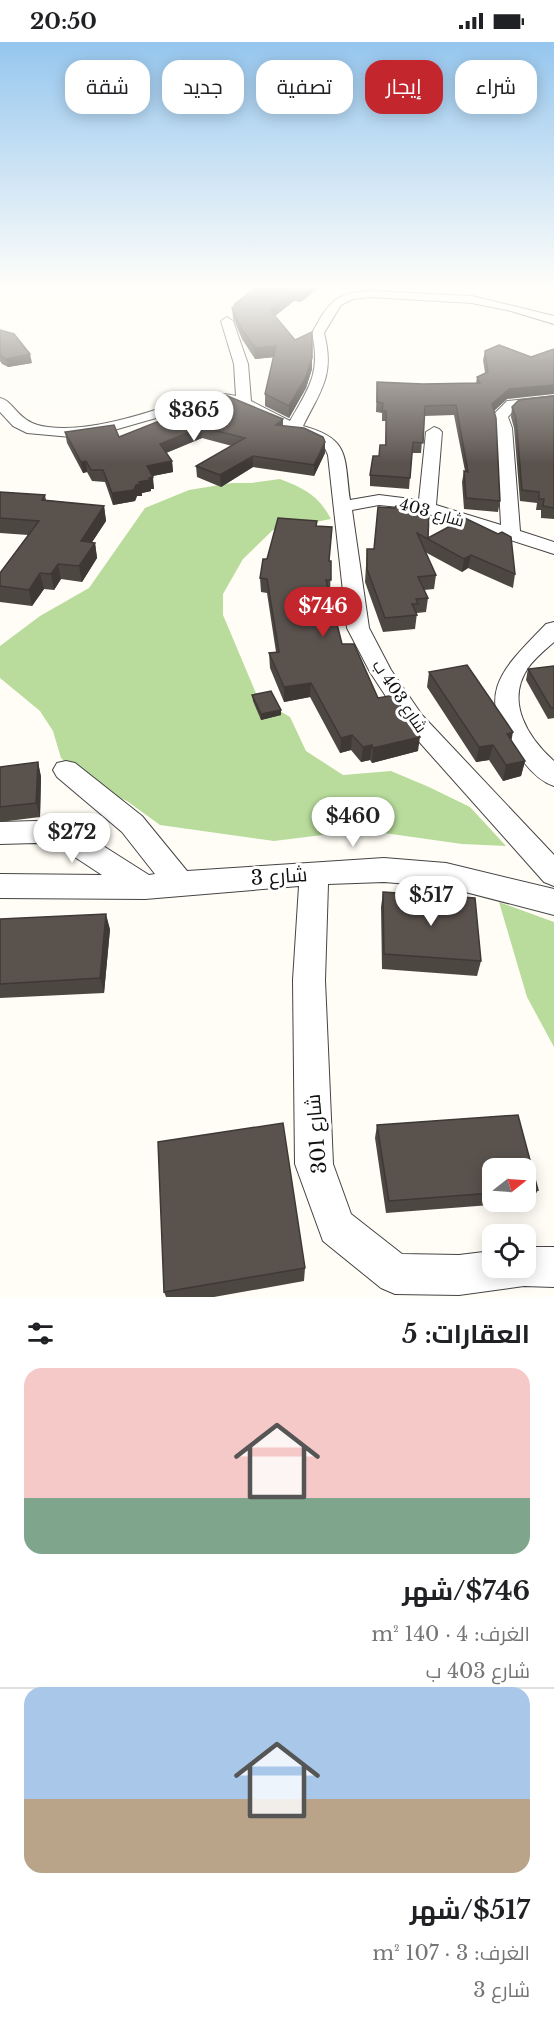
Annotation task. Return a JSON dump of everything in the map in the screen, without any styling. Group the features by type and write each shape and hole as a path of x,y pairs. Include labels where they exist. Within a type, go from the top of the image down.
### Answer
{"street":[{"path":"235,347 241,364 244,401"},
{"path":"0,402 18,423 31,428 65,431 104,429 216,398 244,401 294,428 323,376 322,347"},
{"path":"511,536 504,428 500,416 512,404 554,400"},
{"name":"شارع 403 ب","path":"294,428 315,434 335,448 358,628 381,672 414,721 456,770 554,874"},
{"path":"427,509 434,432"},
{"name":"شارع 403","path":"342,507 367,501 398,500 554,548"},
{"path":"550,637 519,665 511,680 506,701 510,722 520,744 554,776"},
{"path":"66,770 132,824 179,883"},
{"path":"0,833 36,832 68,838 145,887"},
{"name":"شارع 3","path":"0,886 145,887 314,873 384,870 446,875 554,902"},
{"name":"شارع 301","path":"314,873 309,980 314,1164 337,1227 395,1274 459,1275 482,1272"},
{"path":"536,1267 554,1267"}],"green space":[{"path":"280,479 310,494 321,504 331,519 273,530 243,559 223,594 223,615 258,698 290,717 306,751 343,775 391,771 429,787 470,807 506,846 462,844 363,830 274,841 160,825 127,801 87,783 61,758 53,731 40,711 0,678 0,646 40,616 89,588 145,508 189,490"},
{"path":"499,902 554,922 554,1047 527,997"}],"building":[{"path":"0,347 24,347 30,354 6,359 0,355"},
{"path":"276,347 312,347 312,358 306,377 289,406 265,394"},
{"path":"495,347 503,347 531,357 554,349 554,385 509,389 492,404 496,418 500,501 466,498 464,471 468,472 456,405 425,406 423,443 413,442 410,478 370,475 373,456 379,456 380,445 386,445 386,411 382,411 383,403 377,402 377,382 480,383 477,377 488,372 485,351"},
{"path":"225,395 283,419 276,425 304,428 323,437 325,442 314,465 253,456 220,475 196,466 245,438 201,427 160,444 172,461 147,466 153,477 149,478 150,480 139,482 141,484 136,485 134,490 112,493 103,470 91,470 86,461 81,462 65,432 114,425 119,437"},
{"path":"554,396 554,508 543,506 544,499 539,499 539,492 522,490 516,418 512,407 519,400"},
{"path":"0,492 45,495 42,500 104,506 81,541 95,543 79,566 58,564 51,574 40,573 29,590 0,586 0,573 39,521 0,518"},
{"path":"396,506 425,511 424,514 429,514 428,538 465,518 498,534 502,532 511,537 515,574 471,555 464,559 417,533 436,575 418,577 428,598 416,599 418,604 412,604 417,615 385,618 367,569 367,549 374,549 378,507 395,508"},
{"path":"278,518 317,521 316,526 332,527 329,561 331,561 331,580 326,580 342,644 354,644 378,698 394,695 420,737 373,748 372,745 363,747 352,735 341,738 311,683 284,687 269,653 279,652 267,579 260,578 263,559 267,559"},
{"path":"467,665 513,732 507,734 525,761 506,765 493,745 479,747 429,672"},
{"path":"554,666 554,708 551,708 528,669"},
{"path":"271,691 281,710 261,714 252,695"},
{"path":"38,762 36,803 0,807 0,767"},
{"path":"383,892 475,898 481,961 384,954"},
{"path":"106,914 100,978 0,984 0,919"},
{"path":"518,1115 529,1158 482,1158 482,1194 389,1201 377,1125"},
{"path":"283,1123 305,1268 164,1292 158,1142"}]}
